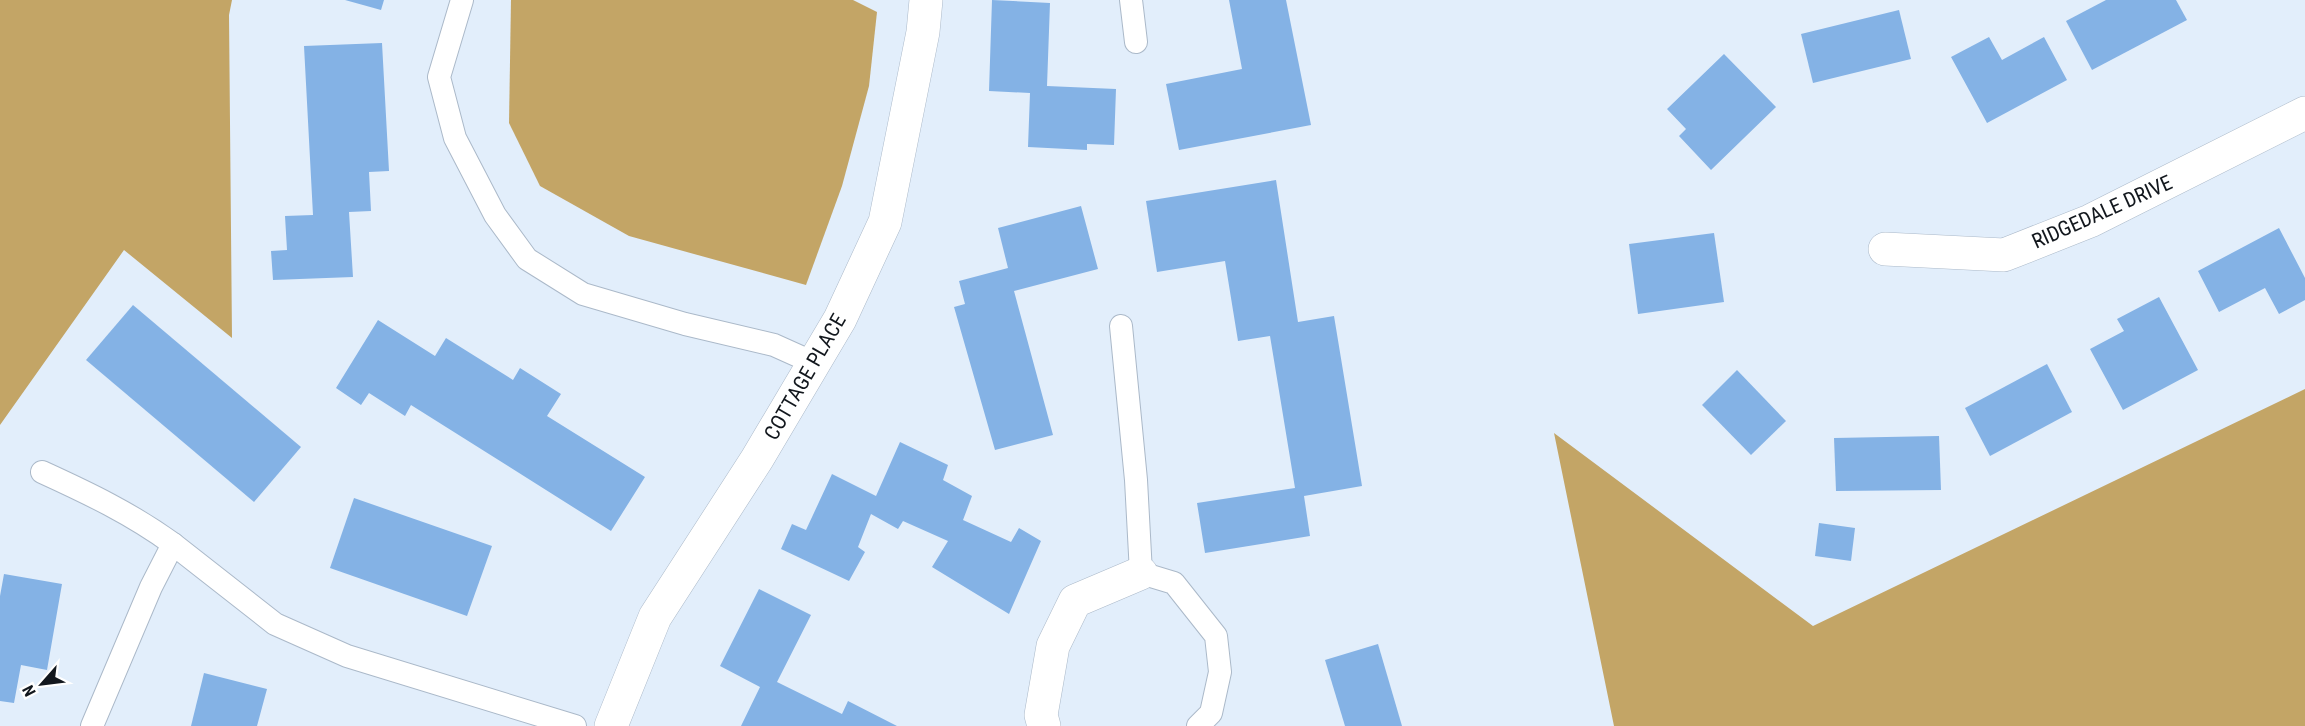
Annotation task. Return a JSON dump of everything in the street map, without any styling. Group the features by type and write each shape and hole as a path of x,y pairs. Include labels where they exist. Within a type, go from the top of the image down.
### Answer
{"street":[{"name":"COTTAGE PLACE","path":"611,726 655,617 757,459 840,319 885,222 923,32 926,0"},
{"name":"RIDGEDALE DRIVE","path":"1885,249 2004,255 2090,221 2305,113"},
{"path":"1044,726 1041,715 1053,646 1075,601 1141,573"}],"lane":[{"path":"462,0 439,77 455,138 495,215 527,259 583,294 685,324 774,345 814,363"},
{"path":"1131,0 1136,42"},
{"path":"1120,326 1136,480 1141,573 1174,583 1216,636 1220,672 1211,713 1198,726"},
{"path":"42,472 144,522 275,624 347,656 575,726"},
{"path":"92,726 151,587 173,544"}],"shaded area":[{"path":"0,0 232,0 229,15 232,338 124,250 0,425"},
{"path":"511,0 853,0 877,12 869,86 842,186 806,285 629,236 540,186 509,123"},
{"path":"2305,389 2305,726 1614,726 1554,433 1813,626"}],"building":[{"path":"345,0 384,0 381,10"},
{"path":"992,0 1050,3 1047,86 1116,89 1114,145 1087,144 1087,150 1028,147 1030,93 989,91"},
{"path":"1229,0 1286,0 1311,125 1179,150 1166,84 1242,69"},
{"path":"2106,0 2176,0 2187,20 2092,70 2066,21"},
{"path":"1899,10 1911,59 1813,83 1801,34"},
{"path":"1989,37 2002,60 2044,37 2067,80 1987,123 1951,57"},
{"path":"382,43 389,171 369,172 371,211 349,212 353,277 273,280 271,251 287,250 285,216 313,215 304,46"},
{"path":"1724,54 1776,107 1711,170 1679,136 1686,129 1667,109"},
{"path":"1276,180 1298,322 1334,316 1362,486 1304,496 1310,536 1205,553 1197,503 1295,488 1270,336 1238,341 1225,261 1157,272 1146,201"},
{"path":"1081,206 1098,269 1014,291 1053,435 995,450 954,307 965,304 959,281 1008,268 998,228"},
{"path":"2279,228 2305,278 2305,300 2279,314 2265,288 2219,312 2198,271"},
{"path":"1714,233 1724,302 1638,314 1629,244"},
{"path":"2159,297 2198,370 2123,410 2090,349 2124,331 2117,319"},
{"path":"133,305 301,447 254,502 86,360"},
{"path":"378,320 435,356 446,338 513,380 520,368 561,394 547,416 645,477 611,531 411,405 405,416 369,393 361,405 336,388"},
{"path":"2047,364 2072,412 1990,456 1965,408"},
{"path":"1737,370 1786,421 1751,455 1702,405"},
{"path":"1939,436 1941,490 1836,491 1834,438"},
{"path":"900,442 948,465 943,480 972,496 963,520 1011,542 1019,528 1041,541 1009,614 932,567 948,541 903,521 898,529 871,514 858,547 865,552 849,581 781,549 792,524 806,530 832,474 876,496"},
{"path":"354,498 492,546 467,616 330,568"},
{"path":"1819,523 1855,528 1851,561 1815,556"},
{"path":"4,574 62,584 47,670 21,665 14,703 0,701 0,596"},
{"path":"759,589 811,615 777,682 842,714 848,701 897,726 741,726 760,687 720,666"},
{"path":"1378,644 1402,726 1345,726 1325,660"},
{"path":"204,673 267,689 257,726 191,726"}]}
